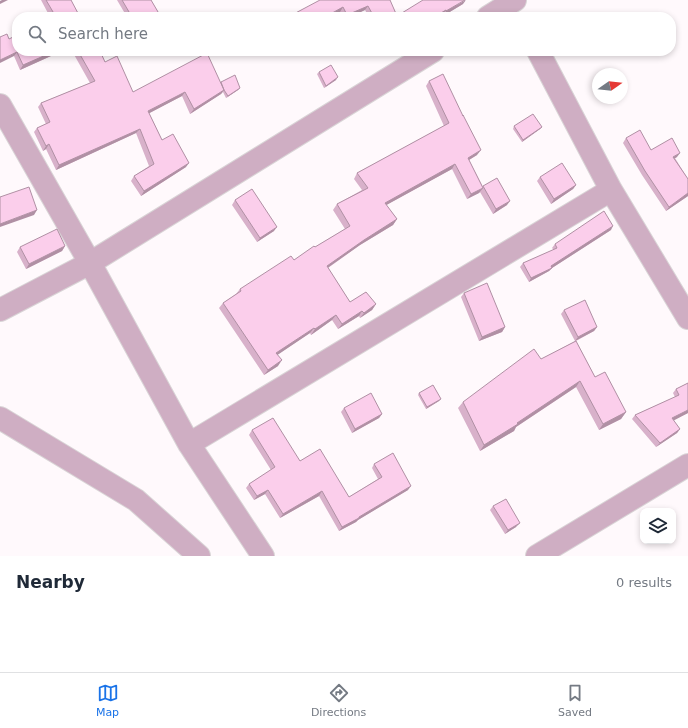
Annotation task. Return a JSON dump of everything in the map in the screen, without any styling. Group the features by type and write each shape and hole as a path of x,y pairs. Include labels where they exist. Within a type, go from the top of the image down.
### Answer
{"street":[{"path":"499,12 514,5"},
{"path":"0,310 90,264 425,56"},
{"path":"541,56 611,190 688,318"},
{"path":"0,105 189,444 263,556"},
{"path":"189,444 611,190"},
{"path":"0,418 136,500 199,556"},
{"path":"549,553 688,465"}],"building":[{"path":"46,0 71,0 77,12 53,12"},
{"path":"122,0 151,0 158,12 129,12"},
{"path":"320,0 390,0 395,12 371,12 368,6 354,12 346,12 343,7 334,12 297,12"},
{"path":"423,0 465,0 443,12 404,12"},
{"path":"7,34 9,39 12,38 12,54 0,60 0,37"},
{"path":"19,56 44,56 23,65"},
{"path":"81,56 102,56 105,62 117,56 133,92 201,56 208,56 224,90 194,109 185,92 148,111 162,140 173,134 189,163 144,191 134,176 154,164 140,129 59,165 49,144 46,146 37,128 50,122 41,103 95,81"},
{"path":"331,65 338,77 326,86 319,72"},
{"path":"443,74 481,150 468,158 483,188 471,194 455,164 385,203 397,219 327,266 350,302 366,292 376,304 364,313 362,311 342,324 336,315 315,329 314,328 276,353 282,360 268,370 223,303 241,291 240,289 291,256 294,260 314,246 315,247 350,226 337,204 368,188 357,173 449,123 429,81"},
{"path":"235,75 240,88 228,96 221,82"},
{"path":"533,114 542,127 523,140 514,126"},
{"path":"640,130 651,150 672,138 680,153 673,157 688,179 688,193 669,207 645,171 626,138"},
{"path":"562,163 576,185 554,199 540,177"},
{"path":"497,178 510,201 496,209 483,186"},
{"path":"29,187 37,210 0,224 0,197"},
{"path":"252,189 277,227 260,238 235,200"},
{"path":"604,211 613,226 551,266 552,268 531,278 523,263 557,248 555,244"},
{"path":"57,229 65,246 29,264 20,247"},
{"path":"487,283 505,327 482,337 464,293"},
{"path":"585,300 597,327 578,337 564,310"},
{"path":"576,341 595,377 605,372 626,412 603,424 580,381 517,423 518,424 484,445 463,402 534,349 541,359"},
{"path":"688,383 688,410 672,418 680,429 660,443 635,415 679,395 676,389"},
{"path":"433,385 441,399 427,407 419,393"},
{"path":"371,393 382,414 355,429 344,408"},
{"path":"273,418 300,461 320,449 349,497 382,477 374,464 393,453 411,486 342,527 322,491 283,514 268,490 257,496 249,484 275,467 252,430"},
{"path":"506,499 520,523 508,530 493,506"}]}
